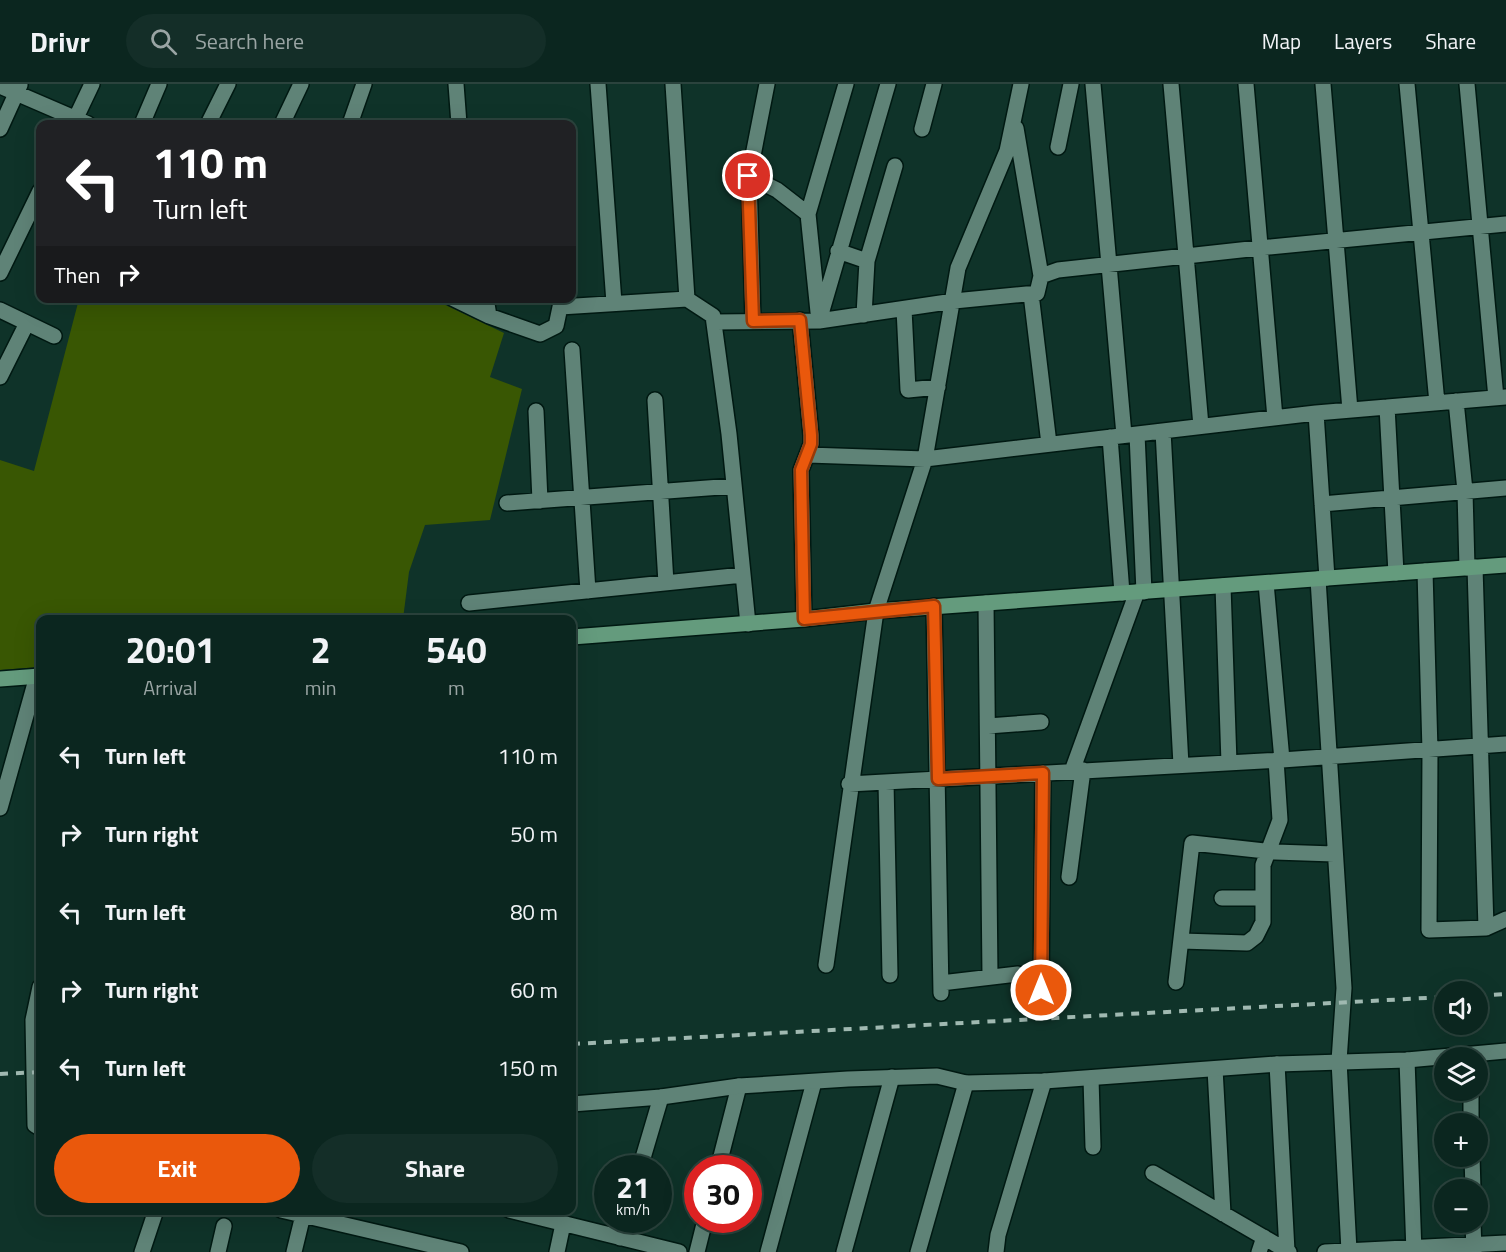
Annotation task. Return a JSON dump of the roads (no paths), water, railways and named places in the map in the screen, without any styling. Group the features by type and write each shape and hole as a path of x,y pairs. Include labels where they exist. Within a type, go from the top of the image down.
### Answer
{"main road":[{"path":"576,637 748,624 934,606 1506,565"},
{"path":"0,679 36,676"}],"street":[{"path":"80,120 92,84"},
{"path":"144,120 159,84"},
{"path":"210,120 228,84"},
{"path":"284,120 301,84"},
{"path":"351,120 363,84"},
{"path":"456,84 459,120"},
{"path":"598,84 614,303"},
{"path":"673,84 687,299"},
{"path":"753,321 748,176 767,84"},
{"path":"819,321 808,214 846,84"},
{"path":"819,321 888,84"},
{"path":"922,129 934,84"},
{"path":"826,965 849,784 876,611 925,459 958,268 1007,151 1021,84"},
{"path":"1059,147 1071,84"},
{"path":"1069,877 1077,771 1134,592 1124,435 1093,84"},
{"path":"1171,84 1202,426"},
{"path":"1246,84 1275,418"},
{"path":"1323,84 1350,410"},
{"path":"1407,84 1437,403"},
{"path":"808,456 925,459 1316,412 1501,397 1467,84"},
{"path":"0,86 18,88 74,120"},
{"path":"0,129 18,88"},
{"path":"715,322 819,321 954,301 1037,293 1041,276 1014,119"},
{"path":"864,315 867,261 895,166"},
{"path":"748,176 777,190 808,214"},
{"path":"0,273 36,199"},
{"path":"1041,276 1058,270 1110,264 1506,224"},
{"path":"838,251 867,261"},
{"path":"1031,294 1049,444"},
{"path":"462,303 489,316 540,334 556,326 560,308 687,299 713,316 748,624"},
{"path":"487,303 489,316"},
{"path":"0,309 54,336"},
{"path":"904,309 908,390 938,387"},
{"path":"800,320 811,435 808,456 801,470 804,619"},
{"path":"0,377 27,323"},
{"path":"572,350 588,591"},
{"path":"656,400 666,583"},
{"path":"1456,401 1471,567 1482,746 1486,928"},
{"path":"1387,407 1390,498 1396,573"},
{"path":"536,411 540,501"},
{"path":"1316,412 1322,504 1322,579 1329,757 1344,988 1339,1061 1349,1251"},
{"path":"1164,431 1181,765"},
{"path":"1124,435 1134,592"},
{"path":"507,503 734,486"},
{"path":"1322,504 1506,488"},
{"path":"1425,571 1430,751 1429,930 1486,928 1506,919"},
{"path":"469,603 743,575"},
{"path":"1181,942 1247,943 1256,936 1263,922 1263,865 1280,820 1280,760 1266,583"},
{"path":"1223,586 1229,763"},
{"path":"986,603 990,975"},
{"path":"934,606 941,988 990,975 1018,974"},
{"path":"0,808 36,686"},
{"path":"988,726 1041,722"},
{"path":"849,784 1430,751 1506,744"},
{"path":"1041,990 1043,773"},
{"path":"886,782 890,975"},
{"path":"1176,982 1192,843 1269,852 1334,854"},
{"path":"1222,898 1263,898"},
{"path":"36,1006 33,1020 36,1125"},
{"path":"1488,1053 1506,1051"},
{"path":"576,1104 661,1097 739,1086 892,1077 937,1076 966,1083 1044,1081 1215,1068 1434,1058"},
{"path":"1407,1060 1414,1250"},
{"path":"1153,1173 1223,1214 1261,1245 1288,1251 1277,1065"},
{"path":"1215,1068 1223,1214"},
{"path":"844,1252 892,1077"},
{"path":"1091,1078 1093,1147"},
{"path":"996,1252 998,1235 1044,1081"},
{"path":"768,1252 814,1082"},
{"path":"918,1252 966,1083"},
{"path":"721,1155 739,1086"},
{"path":"644,1155 661,1097"},
{"path":"142,1252 154,1215"},
{"path":"294,1252 303,1215 440,1250 461,1252"},
{"path":"528,1215 679,1252"},
{"path":"557,1252 563,1224"},
{"path":"218,1252 224,1226"},
{"path":"620,1238 622,1233"},
{"path":"697,1252 702,1233"},
{"path":"1473,1233 1474,1248"},
{"path":"1325,1252 1474,1248 1506,1243"}],"railway":[{"path":"1488,995 1506,994"},
{"path":"576,1044 1434,998"},
{"path":"0,1074 36,1072"}]}
